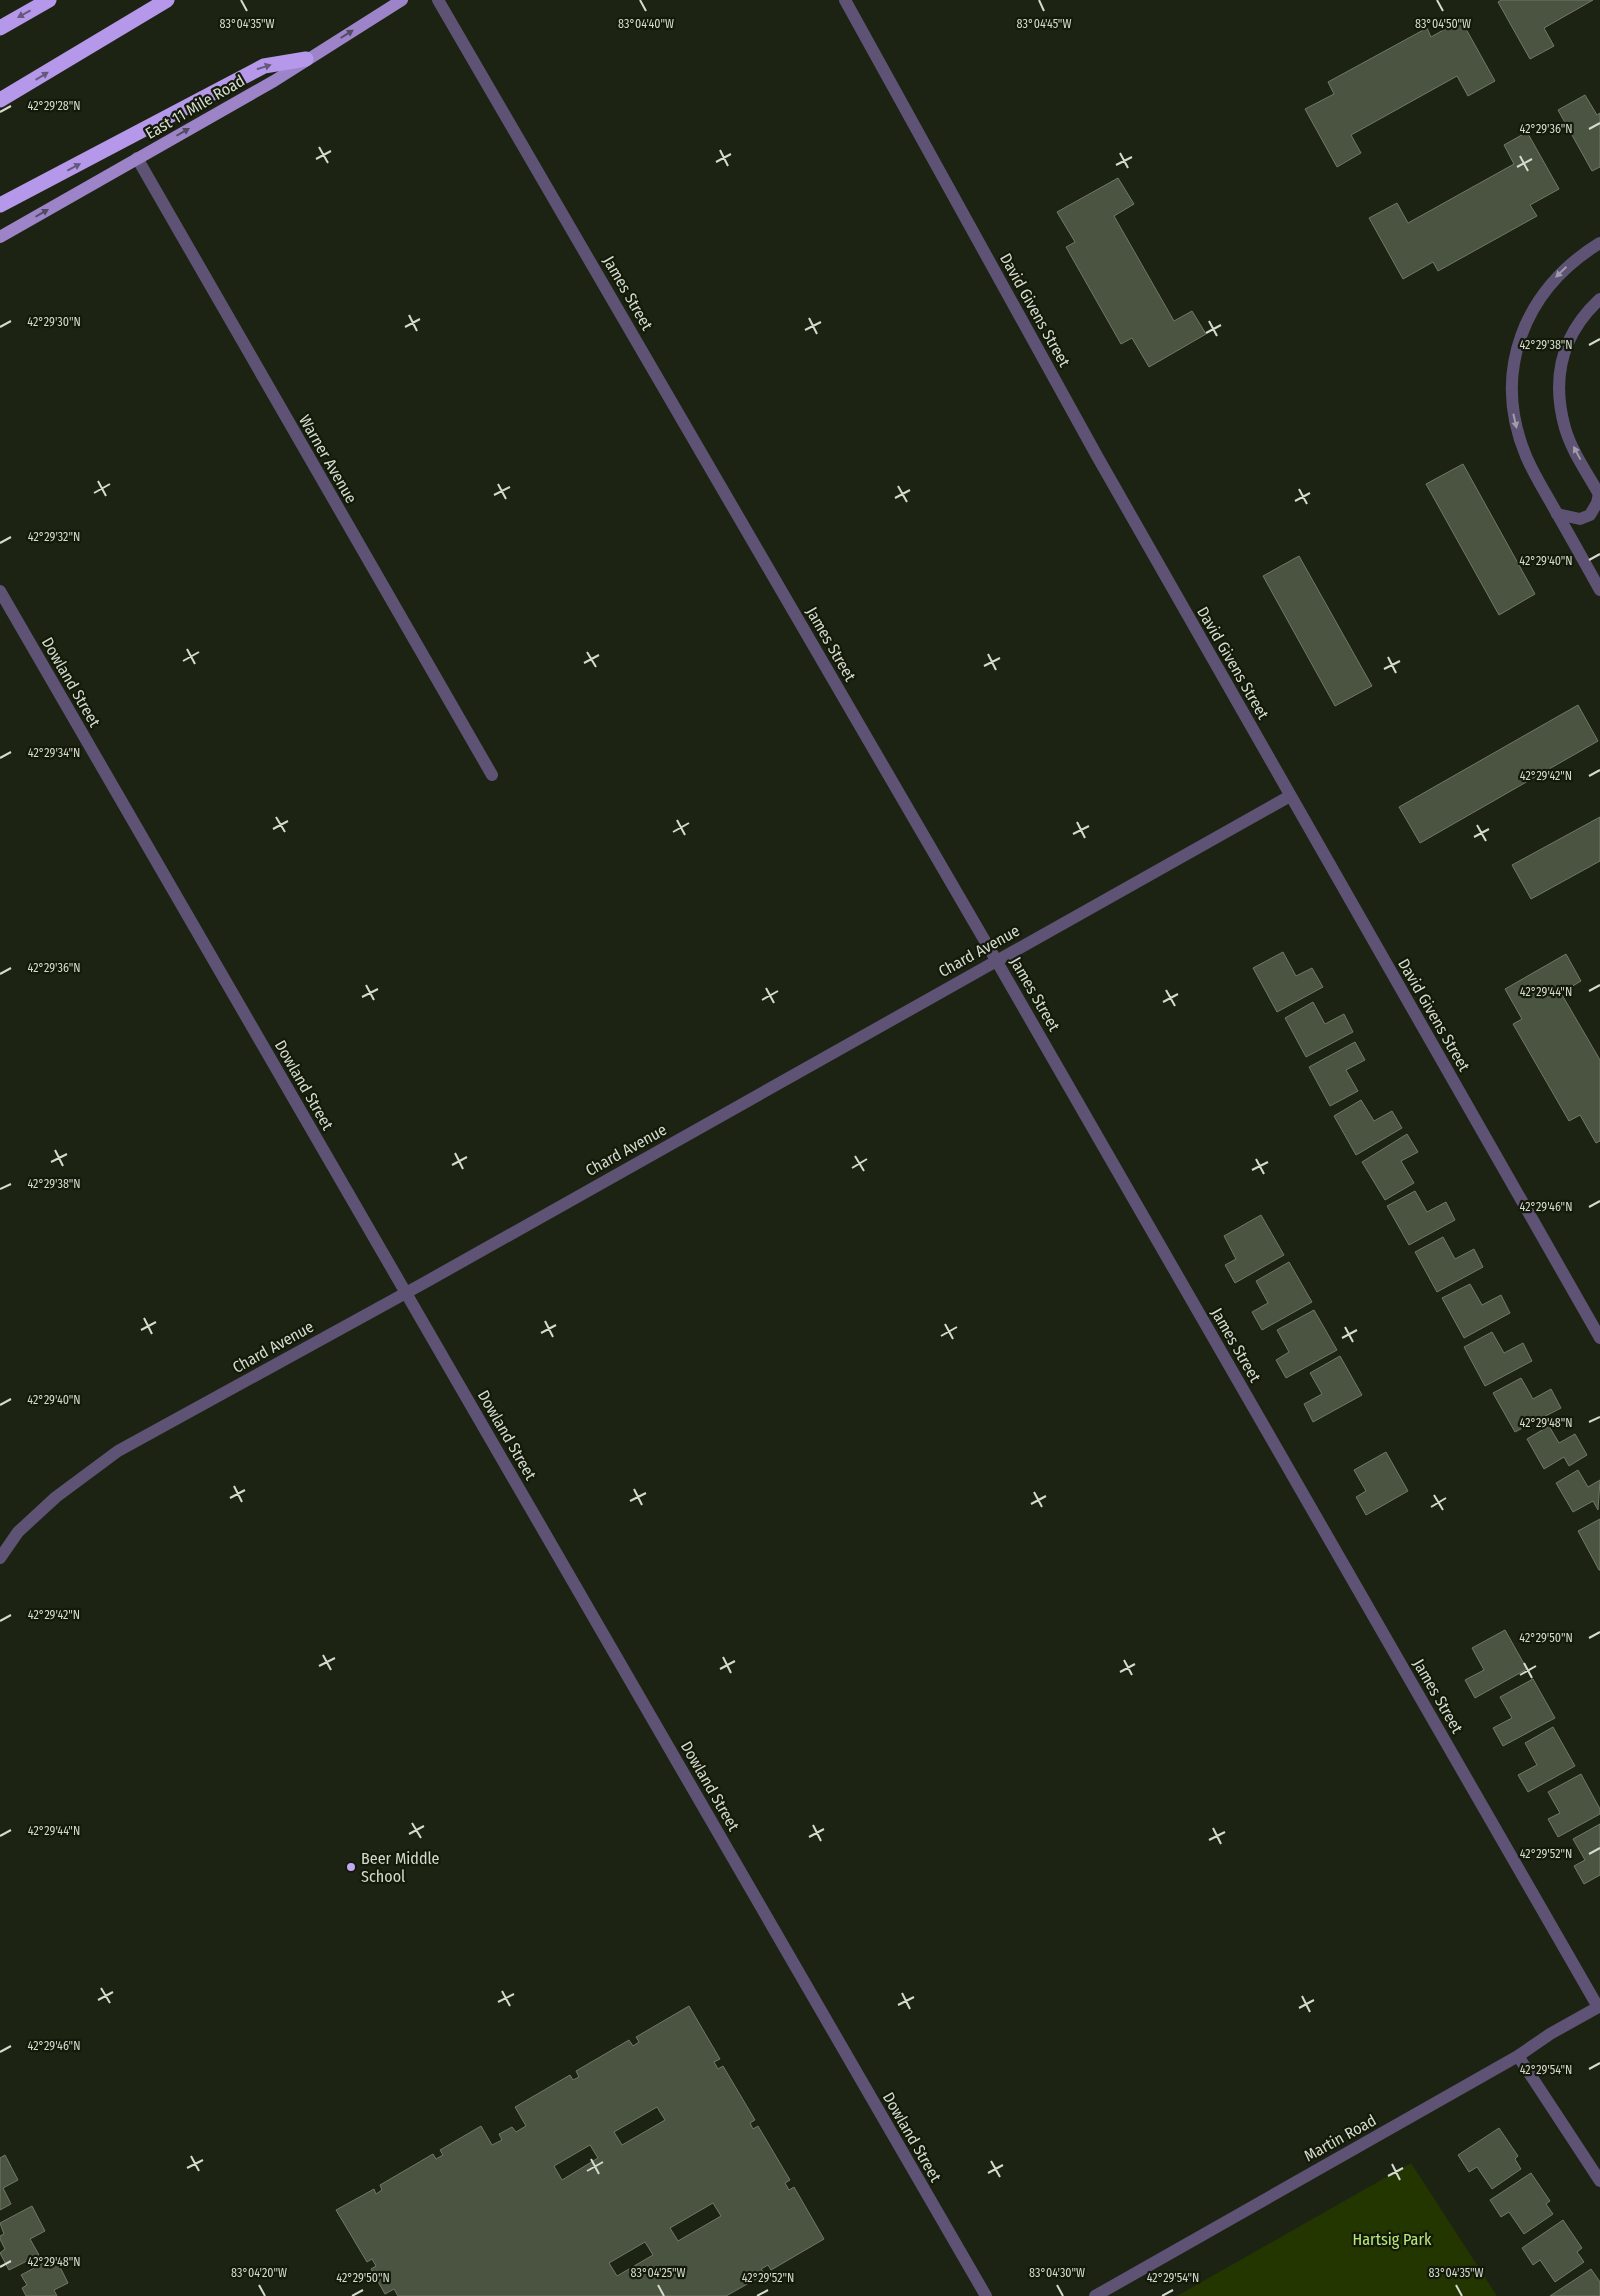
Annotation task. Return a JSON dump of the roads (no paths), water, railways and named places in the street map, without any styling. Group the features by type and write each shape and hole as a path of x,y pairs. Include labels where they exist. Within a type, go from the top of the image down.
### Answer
{"highway":[{"path":"0,28 49,0"},
{"path":"0,100 167,0"},
{"path":"0,205 264,66 306,59"}],"main road":[{"name":"East 11 Mile Road","path":"0,237 274,81 402,0"}],"street":[{"name":"James Street","path":"438,0 996,960 1599,2006"},
{"name":"David Givens Street","path":"845,0 1097,456 1600,1338"},
{"name":"Warner Avenue","path":"137,158 492,775"},
{"path":"1600,243 1567,267 1550,284 1527,320 1515,357 1511,386 1514,416 1525,455 1600,590"},
{"path":"1557,514 1580,519 1590,515 1597,504 1599,495 1573,447 1566,428 1560,388 1560,371 1568,340 1577,324 1600,299"},
{"name":"Dowland Street","path":"0,591 986,2296"},
{"name":"Chard Avenue","path":"0,1558 24,1526 56,1497 118,1451 406,1292 1290,796"},
{"name":"Martin Road","path":"1095,2296 1518,2056 1550,2034 1599,2006"},
{"path":"1518,2056 1600,2181"}],"place":[{"name":"Beer Middle School","path":"351,1867"}],"park label":[{"name":"Hartsig Park","path":"1392,2239"}]}
